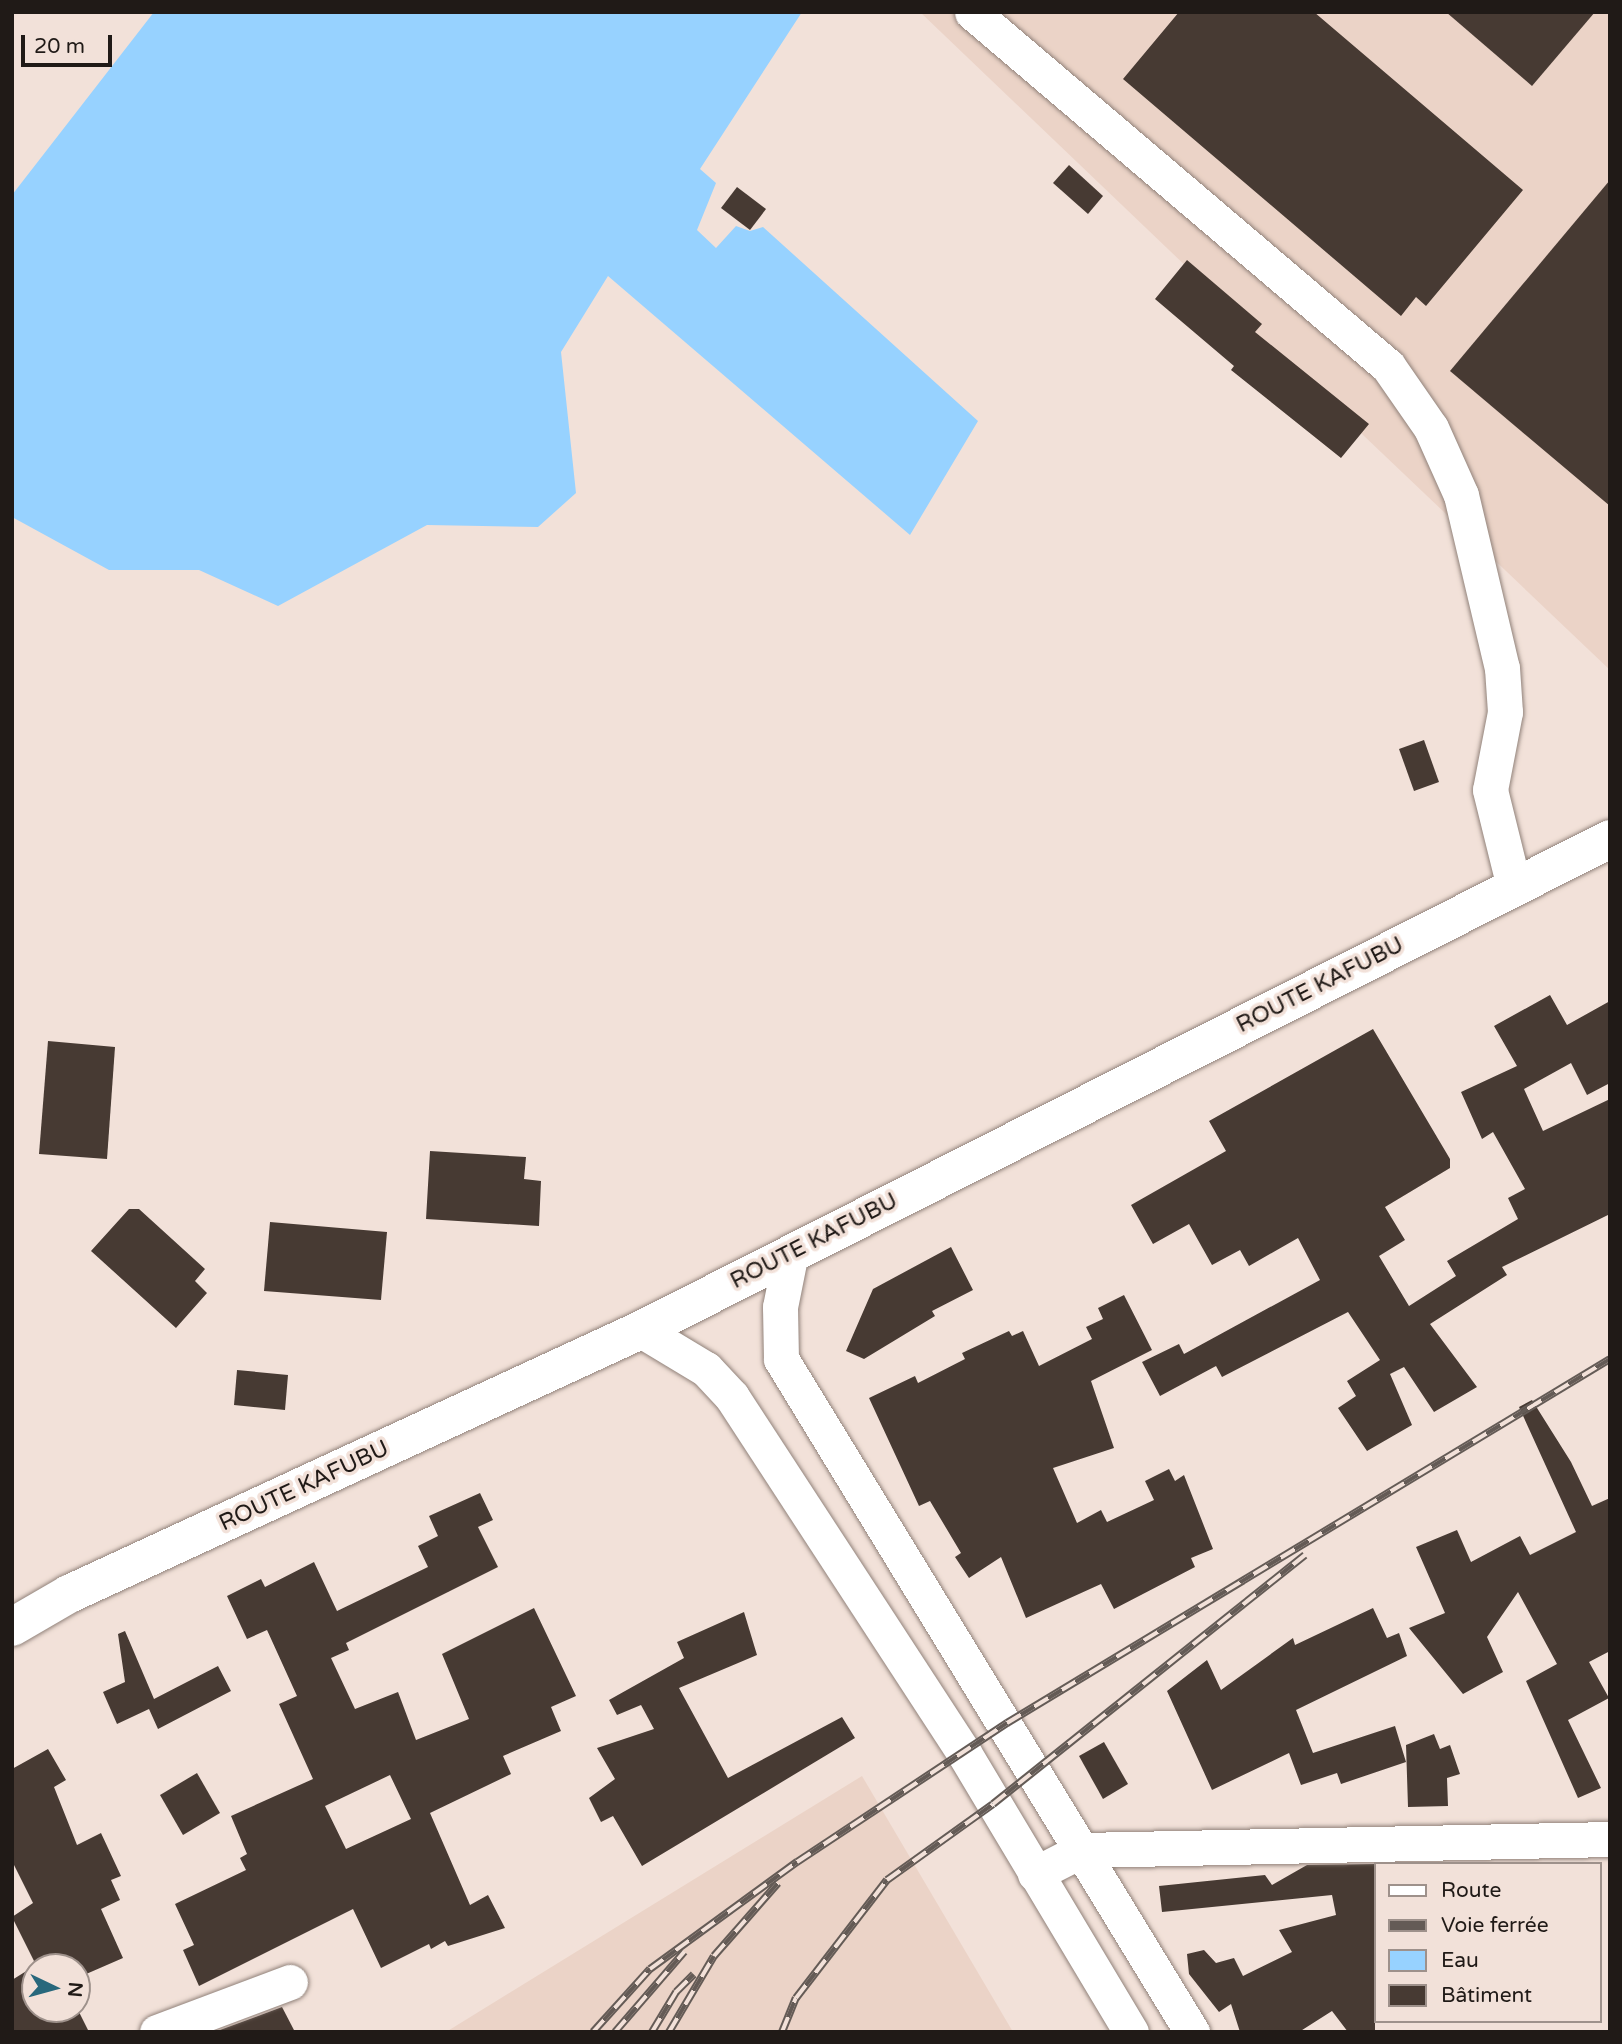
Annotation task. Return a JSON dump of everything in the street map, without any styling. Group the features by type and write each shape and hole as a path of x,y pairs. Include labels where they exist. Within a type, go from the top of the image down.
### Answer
{"main road":[{"name":"ROUTE KAFUBU","path":"12,1628 69,1594 641,1330 1610,839"}],"street":[{"path":"972,12 1388,366 1431,428 1461,495 1502,668 1505,712 1490,790 1514,887"},
{"path":"791,1252 780,1307 781,1359 1192,2032"},
{"path":"641,1330 706,1369 732,1397 964,1753 1131,2032"},
{"path":"1035,1874 1082,1850 1610,1839"},
{"path":"157,2032 290,1982"}],"shaded area":[{"path":"920,12 1610,12 1610,670 1259,336"},
{"path":"862,1776 1013,2032 446,2032"}],"water":[{"path":"154,12 802,12 700,169 716,183 697,230 716,248 736,226 750,231 763,227 978,421 910,535 608,276 561,352 576,493 538,527 427,525 278,606 199,570 109,570 12,517 12,195"}],"building":[{"path":"1179,12 1314,12 1523,190 1426,306 1416,297 1401,316 1123,79"},
{"path":"1446,12 1595,12 1532,86"},
{"path":"1069,165 1103,196 1088,214 1053,183"},
{"path":"1610,180 1610,506 1450,371"},
{"path":"737,187 766,209 750,230 721,208"},
{"path":"1187,260 1262,324 1255,332 1369,424 1341,458 1231,370 1234,366 1155,299"},
{"path":"1424,740 1439,782 1414,791 1399,749"},
{"path":"1550,995 1567,1025 1610,1001 1610,1083 1587,1095 1571,1063 1524,1089 1543,1131 1610,1099 1610,1214 1502,1267 1507,1275 1430,1324 1477,1387 1434,1412 1404,1367 1390,1374 1412,1425 1367,1451 1338,1408 1356,1396 1347,1381 1380,1360 1348,1312 1222,1377 1216,1366 1160,1396 1142,1362 1179,1344 1184,1354 1320,1280 1298,1238 1249,1266 1240,1250 1212,1265 1189,1224 1153,1244 1131,1205 1226,1151 1209,1121 1373,1029 1450,1159 1450,1168 1385,1207 1405,1240 1379,1256 1409,1306 1456,1276 1447,1261 1518,1219 1508,1198 1525,1189 1493,1132 1482,1139 1461,1092 1517,1066 1494,1026"},
{"path":"48,1041 115,1047 107,1159 39,1154"},
{"path":"430,1151 526,1157 524,1179 541,1181 539,1226 426,1219"},
{"path":"129,1209 139,1209 205,1269 195,1281 207,1293 176,1328 91,1251"},
{"path":"270,1222 387,1232 381,1300 264,1291"},
{"path":"951,1247 973,1290 932,1311 935,1316 864,1359 846,1351 873,1289"},
{"path":"1124,1295 1152,1350 1091,1381 1114,1448 1053,1468 1077,1523 1101,1510 1107,1522 1154,1500 1145,1481 1169,1469 1175,1481 1184,1475 1213,1549 1191,1558 1195,1567 1114,1609 1101,1584 1026,1618 1001,1557 969,1578 955,1557 961,1553 930,1501 919,1506 869,1398 915,1376 918,1383 965,1359 962,1353 1009,1331 1012,1336 1023,1331 1039,1366 1092,1339 1086,1327 1103,1319 1098,1308"},
{"path":"237,1370 288,1375 285,1410 234,1405"},
{"path":"1532,1400 1571,1462 1592,1506 1610,1498 1610,1651 1589,1662 1609,1698 1568,1720 1601,1788 1578,1798 1526,1681 1557,1664 1518,1592 1487,1637 1503,1672 1463,1694 1409,1628 1445,1613 1416,1547 1457,1530 1471,1562 1520,1536 1530,1555 1576,1532 1519,1407"},
{"path":"480,1493 493,1520 478,1527 498,1567 346,1643 349,1650 331,1658 355,1709 398,1692 416,1740 469,1719 442,1654 534,1608 576,1696 551,1707 561,1731 503,1756 511,1774 430,1813 470,1905 488,1895 505,1928 448,1946 445,1941 431,1949 429,1944 381,1968 353,1909 199,1986 183,1950 194,1945 175,1904 246,1870 240,1858 247,1854 231,1816 313,1779 279,1704 297,1696 267,1630 247,1639 227,1596 261,1579 265,1587 314,1562 337,1611 428,1567 418,1546 438,1536 429,1516","holes":["390,1775 411,1819 346,1849 325,1806"]},
{"path":"1373,1608 1387,1638 1399,1633 1407,1656 1296,1710 1313,1753 1395,1726 1406,1762 1341,1784 1337,1773 1301,1785 1289,1753 1212,1790 1167,1691 1207,1660 1221,1690 1293,1638 1295,1645"},
{"path":"744,1612 757,1655 679,1688 728,1778 842,1717 855,1738 642,1866 613,1816 601,1822 589,1798 615,1779 597,1748 654,1729 641,1705 617,1715 609,1700 684,1658 677,1642"},
{"path":"125,1631 154,1699 218,1666 231,1691 158,1729 149,1709 117,1724 103,1692 125,1682 118,1634"},
{"path":"1434,1734 1440,1749 1450,1745 1460,1774 1447,1778 1448,1806 1408,1807 1406,1745"},
{"path":"1104,1742 1128,1784 1103,1799 1079,1756"},
{"path":"48,1749 66,1780 54,1787 77,1845 101,1833 121,1876 111,1880 120,1900 101,1909 123,1958 91,1972 91,1953 30,1953 12,1917 33,1903 12,1861 12,1769"},
{"path":"197,1773 220,1813 183,1835 160,1795"},
{"path":"1374,1864 1375,2032 1348,2032 1332,2011 1299,2032 1240,2032 1231,2004 1219,2012 1189,1974 1187,1954 1204,1950 1216,1963 1234,1958 1243,1976 1292,1952 1279,1930 1336,1915 1332,1895 1162,1912 1159,1886 1265,1875 1272,1885 1307,1865"},
{"path":"21,1974 21,2023 84,2023 89,2032 12,2032 12,1980"},
{"path":"282,2007 295,2032 220,2030"}],"railway":[{"path":"593,2032 650,1969 797,1862 1007,1723 1610,1359"},
{"path":"782,2032 796,1998 887,1880 993,1804 1305,1555"},
{"path":"669,2032 714,1956 778,1883"},
{"path":"615,2032 684,1952"},
{"path":"652,2032 676,1992 694,1974"}]}
